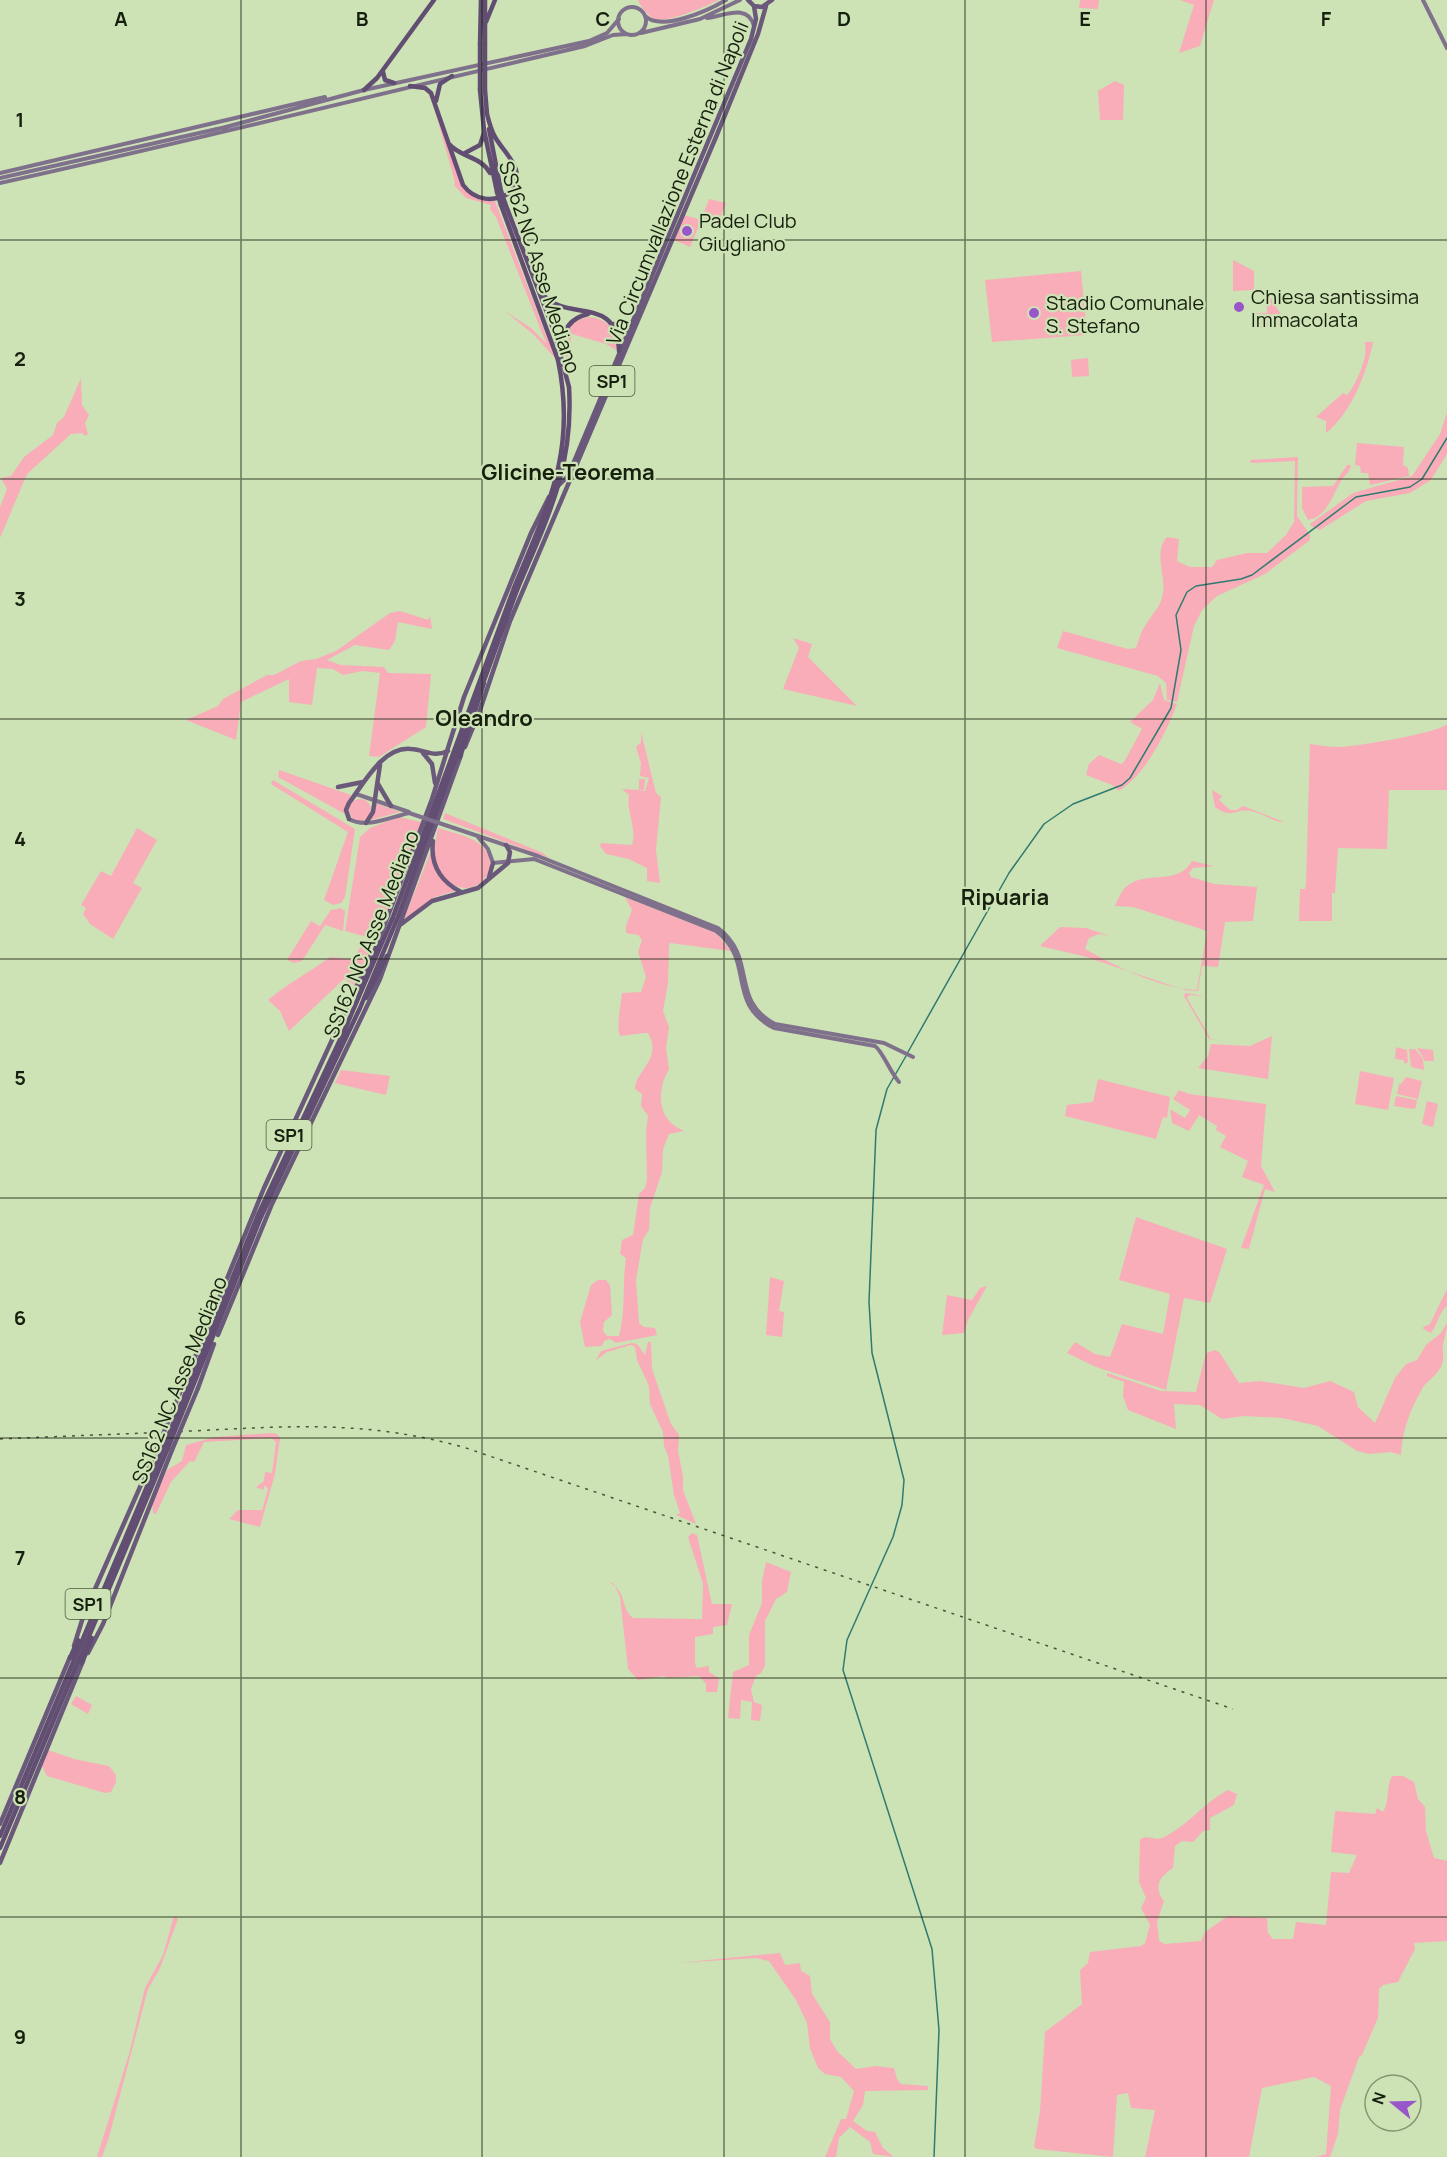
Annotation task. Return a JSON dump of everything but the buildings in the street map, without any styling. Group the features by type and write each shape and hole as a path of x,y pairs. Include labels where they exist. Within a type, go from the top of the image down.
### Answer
{"highway":[{"path":"364,90 383,69 433,0"},
{"name":"SS162 NC Asse Mediano","path":"482,44 483,0"},
{"name":"SS162 NC Asse Mediano","path":"483,0 484,130 494,181 499,191"},
{"path":"484,30 495,0"},
{"path":"383,69 384,79 394,83"},
{"path":"436,104 438,89 452,76"},
{"path":"410,86 425,88 436,104 457,173 469,193 487,199 501,198 511,192 516,181 517,170 495,138 487,114"},
{"name":"SS162 NC Asse Mediano","path":"0,1848 107,1596 259,1216 345,1029 393,917 551,498 562,458 566,414 560,359 499,191 482,90"},
{"path":"462,154 480,145 484,130"},
{"path":"449,144 462,154 481,162 494,181"},
{"name":"SS162 NC Asse Mediano","path":"259,1216 360,1008 398,917 515,589 562,476 570,431 569,387 533,279 503,204"},
{"path":"533,279 550,302 606,318 614,324 619,337 619,351"},
{"path":"560,359 562,338 566,328 572,321 591,313"},
{"path":"614,324 630,324"},
{"path":"460,757 489,663"},
{"path":"345,1029 378,942"},
{"path":"360,1008 387,956"},
{"name":"SS162 NC Asse Mediano","path":"0,1836 98,1600 166,1447"},
{"path":"82,1663 107,1596"},
{"path":"70,1658 98,1600"}],"main road":[{"path":"0,178 220,127 394,83 589,41 607,33 625,9 640,10 652,21 663,22 703,12 726,0"},
{"path":"700,19 740,0 766,6 773,1"},
{"path":"1423,0 1447,48"},
{"name":"Via Circumvallazione Esterna di Napoli","path":"0,1863 82,1663 103,1624 166,1447 184,1383 203,1341 201,1334 207,1330 264,1188 378,942 435,791 464,697 531,532 547,500 568,476 754,27 756,14 751,3"},
{"name":"Via Circumvallazione Esterna di Napoli","path":"0,1824 70,1658 84,1614 166,1447 198,1388 217,1334 272,1204 375,992 460,757 479,713 517,603 716,137 758,34 766,6"},
{"path":"0,183 226,132 410,86 585,46 613,35 641,33 742,12 750,17 754,27"},
{"path":"641,33 646,25 645,16"},
{"path":"619,19 620,28 627,34"},
{"path":"220,127 220,130 226,132"},
{"path":"0,173 220,127"},
{"path":"409,813 366,823 349,819 347,806 381,762 399,749 434,755 448,751"},
{"path":"421,752 434,771 435,791"},
{"path":"366,823 372,814 381,762"},
{"path":"377,779 383,797 391,806"},
{"path":"338,787 366,781"},
{"path":"356,794 506,845 718,928 733,942 739,954 749,1000 756,1010 770,1022 786,1027 884,1043 905,1051 913,1057"},
{"path":"434,833 432,849 435,866 444,881 461,892"},
{"path":"478,837 488,849 493,863 488,880"},
{"path":"398,927 432,901 478,888 508,863 510,852 506,845"},
{"path":"493,863 508,863 523,858 534,859 716,931 730,944 736,954 746,1001 762,1022 774,1028 875,1046 881,1051 891,1073 898,1081"}],"shaded area":[{"path":"638,0 719,0 686,14 660,20 649,15"},
{"path":"1080,0 1099,0 1098,9 1079,8"},
{"path":"1180,0 1214,0 1200,46 1179,53 1194,5"},
{"path":"1115,81 1124,85 1123,120 1100,120 1098,91"},
{"path":"431,97 462,187 477,199 495,201 555,358 535,336 505,311 531,328 546,343 496,217 490,209 491,205 466,198 454,185"},
{"path":"709,199 726,203 717,225 701,221 690,247 674,240 684,215 701,220"},
{"path":"1233,260 1254,271 1254,290 1233,291"},
{"name":"Stadio Comunale S. Stefano","path":"1081,271 1087,335 992,342 985,280"},
{"path":"1267,292 1285,321 1277,327 1257,328 1255,313 1267,313"},
{"path":"590,317 602,320 611,328 614,332 616,350 606,344 572,334 567,361 565,339 567,333 575,322"},
{"path":"1364,342 1373,342 1357,392 1343,415 1326,433 1326,421 1316,417 1343,393 1347,395 1350,391 1364,361 1366,347"},
{"path":"1088,358 1089,376 1072,377 1071,360"},
{"path":"81,378 82,405 89,415 85,423 88,434 85,436 82,433 71,434 27,474 0,538 0,507 7,489 1,478 11,476 24,457 53,435 57,423 64,417"},
{"path":"1447,412 1447,454 1431,480 1410,493 1366,501 1320,530 1311,526 1310,524 1353,493 1412,476 1440,434"},
{"path":"1357,443 1404,447 1403,465 1408,468 1409,476 1370,485 1368,473 1361,473 1360,466 1355,465"},
{"path":"1298,457 1297,516 1310,535 1310,540 1265,574 1217,596 1202,610 1194,626 1177,702 1167,700 1166,683 1158,676 1057,648 1063,631 1128,649 1136,648 1143,629 1162,598 1160,557 1167,537 1179,539 1177,561 1190,567 1212,567 1217,560 1247,553 1267,553 1286,535 1294,522 1295,461 1251,463 1250,460"},
{"path":"1347,465 1351,465 1328,505 1320,515 1308,520 1302,508 1302,487 1333,486"},
{"path":"400,611 428,620 430,616 432,629 398,622 395,641 389,650 355,645 327,660 341,665 384,667 388,673 431,674 426,727 379,757 369,756 380,673 363,671 343,675 333,669 317,668 312,705 289,702 289,679 241,702 236,740 186,720 218,706 223,699 267,675 274,675 301,661 316,659 336,651 390,613"},
{"path":"793,638 812,644 808,657 857,706 783,689 799,648"},
{"path":"1160,683 1164,700 1177,704 1161,740 1138,774 1119,791 1112,785 1086,775 1089,764 1099,755 1121,764 1124,762 1142,729 1130,722 1153,700"},
{"path":"1447,724 1447,790 1389,790 1387,849 1338,848 1335,893 1332,893 1332,921 1299,921 1300,889 1305,889 1306,885 1310,744 1338,747 1361,745 1413,735 1441,728"},
{"path":"641,732 656,793 661,797 656,850 660,883 647,881 647,868 629,859 606,854 600,846 601,843 632,845 629,795 622,789 639,790 639,779 645,779 644,790 639,791 645,791 649,778 640,776 641,763 636,747 641,742"},
{"path":"279,770 351,795 345,814 278,777"},
{"path":"273,780 355,829 345,897 341,903 333,905 324,900 348,832 271,784"},
{"path":"1212,790 1222,796 1219,800 1230,810 1237,810 1243,806 1284,822 1251,811 1226,813 1221,811 1215,807"},
{"path":"360,799 368,802 371,810 368,818 360,821 352,818 349,810 352,802"},
{"path":"375,803 400,812 371,820"},
{"path":"445,813 543,853 549,858 443,819"},
{"path":"399,817 421,822 378,936 354,985 344,979 289,1031 280,1011 268,1000 330,957 353,959 367,937 345,931 360,837 370,828"},
{"path":"137,828 157,840 133,883 142,888 113,939 90,924 83,914 86,908 81,905 101,871 111,876"},
{"path":"438,828 465,836 486,850 490,868 479,884 463,888 455,886 441,874 434,856"},
{"path":"431,851 437,874 455,891 435,897 404,919"},
{"path":"1192,861 1214,866 1193,868 1189,873 1191,877 1214,884 1257,887 1253,921 1225,922 1218,967 1202,966 1198,991 1185,990 1177,987 1197,990 1207,931 1133,907 1115,906 1124,889 1140,880 1178,874"},
{"path":"625,897 716,933 731,951 670,943 669,946 668,983 663,1011 669,1027 666,1048 669,1069 661,1096 664,1113 668,1120 684,1131 669,1134 663,1149 662,1172 650,1208 649,1230 643,1239 636,1280 639,1323 644,1327 655,1328 657,1335 616,1343 610,1339 604,1341 602,1346 585,1347 580,1322 591,1285 598,1280 606,1280 610,1285 612,1315 604,1322 603,1331 607,1336 619,1336 626,1258 620,1254 622,1240 633,1235 639,1194 645,1188 647,1180 648,1116 641,1106 642,1094 635,1089 636,1082 650,1057 652,1042 648,1033 620,1036 618,1027 622,993 641,992 646,977 638,952 642,940 638,935 626,933 632,910"},
{"path":"341,908 345,911 343,931 325,925 302,961 294,963 287,960 311,921 320,926 331,910"},
{"path":"1060,927 1086,928 1110,936 1099,934 1089,938 1085,949 1129,971 1083,956 1040,946"},
{"path":"1129,971 1177,987 1154,981"},
{"path":"1185,993 1205,996 1189,995 1187,998 1211,1039 1226,1042 1209,1039 1184,996"},
{"path":"1272,1036 1268,1079 1198,1068 1208,1056 1211,1044 1250,1046"},
{"path":"1396,1047 1407,1050 1408,1062 1405,1064 1403,1060 1395,1059"},
{"path":"1417,1048 1433,1050 1434,1061 1425,1061"},
{"path":"1409,1049 1415,1049 1423,1059 1424,1070 1411,1067"},
{"path":"341,1070 390,1076 386,1095 335,1083"},
{"path":"1360,1071 1394,1078 1388,1110 1355,1104"},
{"path":"1406,1077 1422,1081 1418,1099 1397,1094 1399,1084"},
{"path":"1098,1079 1170,1097 1167,1118 1163,1117 1156,1139 1065,1116 1067,1105 1093,1102"},
{"path":"1179,1090 1189,1094 1266,1104 1261,1166 1275,1192 1265,1189 1249,1249 1241,1248 1264,1185 1242,1177 1248,1161 1220,1147 1226,1136 1216,1130 1217,1126 1199,1115 1189,1131 1172,1123 1170,1109 1185,1118 1190,1110 1173,1099"},
{"path":"1396,1096 1417,1100 1416,1107 1414,1109 1394,1106"},
{"path":"1427,1101 1438,1104 1433,1127 1422,1124"},
{"path":"1136,1217 1227,1249 1210,1303 1184,1298 1166,1390 1096,1367 1067,1353 1075,1342 1095,1354 1110,1357 1122,1324 1163,1334 1170,1294 1119,1280"},
{"path":"770,1277 784,1281 779,1311 784,1312 782,1337 766,1335"},
{"path":"987,1286 968,1320 964,1333 942,1335 947,1295 972,1300 980,1288"},
{"path":"1447,1289 1447,1306 1431,1333 1422,1328 1430,1324"},
{"path":"1447,1323 1442,1365 1424,1386 1414,1405 1407,1421 1401,1455 1391,1452 1369,1454 1357,1451 1318,1426 1282,1418 1244,1416 1222,1419 1200,1405 1174,1404 1176,1429 1128,1410 1123,1396 1124,1382 1107,1376 1107,1373 1161,1391 1196,1392 1206,1353 1215,1350 1220,1353 1239,1383 1260,1381 1304,1388 1330,1381 1354,1392 1358,1407 1375,1423 1395,1378 1406,1364 1417,1360 1426,1345 1441,1333"},
{"path":"648,1342 651,1342 652,1369 671,1424 679,1435 678,1451 683,1490 696,1524 676,1515 680,1513 674,1495 663,1432 650,1404 649,1386 637,1360 635,1347 631,1345 607,1352 596,1360 601,1351 632,1343 637,1344 645,1355"},
{"path":"277,1434 280,1438 275,1474 260,1527 229,1519 238,1510 262,1510 268,1489 265,1485 263,1490 256,1487 264,1481 265,1472 272,1473 276,1442 271,1438 204,1442 194,1462 190,1461 171,1482 156,1514 153,1513 152,1502 167,1470 182,1461 186,1445 215,1437"},
{"path":"692,1533 697,1535 712,1604 732,1604 727,1625 713,1627 713,1634 695,1637 695,1664 697,1668 709,1666 709,1672 719,1678 717,1692 706,1692 706,1684 699,1676 667,1678 664,1676 638,1680 628,1669 620,1597 615,1587 633,1618 702,1619 703,1584 688,1537"},
{"path":"766,1562 791,1572 787,1592 776,1599 765,1621 765,1666 756,1676 751,1689 754,1702 762,1705 760,1721 751,1720 752,1702 741,1700 740,1719 728,1718 733,1672 749,1665 749,1635 762,1603 762,1581"},
{"path":"76,1696 92,1705 88,1714 71,1704"},
{"path":"48,1750 74,1759 109,1766 116,1775 116,1782 111,1792 105,1793 47,1776 42,1766"},
{"path":"1392,1776 1403,1776 1414,1782 1418,1799 1425,1807 1426,1831 1434,1858 1447,1861 1447,1941 1414,1943 1415,1949 1398,1982 1383,1985 1379,1989 1378,2018 1362,2055 1359,2057 1340,2110 1338,2134 1330,2157 1316,2157 1326,2154 1331,2086 1314,2077 1262,2088 1249,2157 1145,2157 1155,2110 1131,2108 1128,2093 1117,2095 1113,2157 1034,2147 1040,2111 1045,2032 1082,2004 1080,1970 1088,1963 1090,1952 1141,1946 1145,1943 1150,1925 1141,1908 1146,1898 1139,1882 1140,1839 1162,1838 1180,1827 1219,1795 1228,1790 1237,1794 1234,1805 1210,1818 1210,1830 1203,1831 1193,1842 1182,1841 1175,1846 1173,1868 1164,1875 1158,1887 1164,1901 1157,1922 1159,1941 1165,1944 1201,1941 1205,1932 1228,1916 1267,1918 1268,1933 1273,1939 1293,1939 1296,1922 1326,1925 1331,1872 1349,1873 1357,1855 1331,1852 1335,1811 1375,1814 1377,1808 1383,1812"},
{"path":"174,1916 178,1919 160,1968 148,1989 109,2137 102,2157 97,2157 129,2054 145,1988 163,1955"},
{"path":"780,1953 785,1965 800,1963 801,1971 810,1976 812,1994 830,2022 830,2039 837,2051 856,2069 876,2066 894,2068 901,2084 928,2086 928,2090 865,2091 863,2105 853,2121 867,2131 875,2132 883,2148 894,2157 873,2154 870,2142 850,2127 839,2138 836,2157 825,2157 841,2119 846,2119 854,2091 841,2077 825,2074 818,2068 810,2048 807,2023 796,2000 769,1961 756,1958 677,1963"}],"waterway":[{"path":"908,1052 1009,873 1044,824 1073,804 1122,785 1130,778 1171,708 1181,650 1176,615 1187,592 1196,586 1241,579 1252,575 1356,497 1410,487 1422,479 1447,438"},
{"path":"906,1056 887,1089 876,1130 869,1302 872,1353 904,1480 902,1505 893,1537 847,1640 843,1670 932,1949 939,2030 934,2157"}],"railway":[{"path":"0,1439 296,1427 362,1429 430,1439 466,1448 1233,1709"}],"place":[{"name":"Padel Club Giugliano","path":"687,231"},
{"name":"Chiesa santissima Immacolata","path":"1239,307"},
{"name":"Stadio Comunale S. Stefano","path":"1034,313"}],"district":[{"name":"Glicine-Teorema","path":"568,472"},
{"name":"Oleandro","path":"484,718"},
{"name":"Ripuaria","path":"1005,897"}]}
